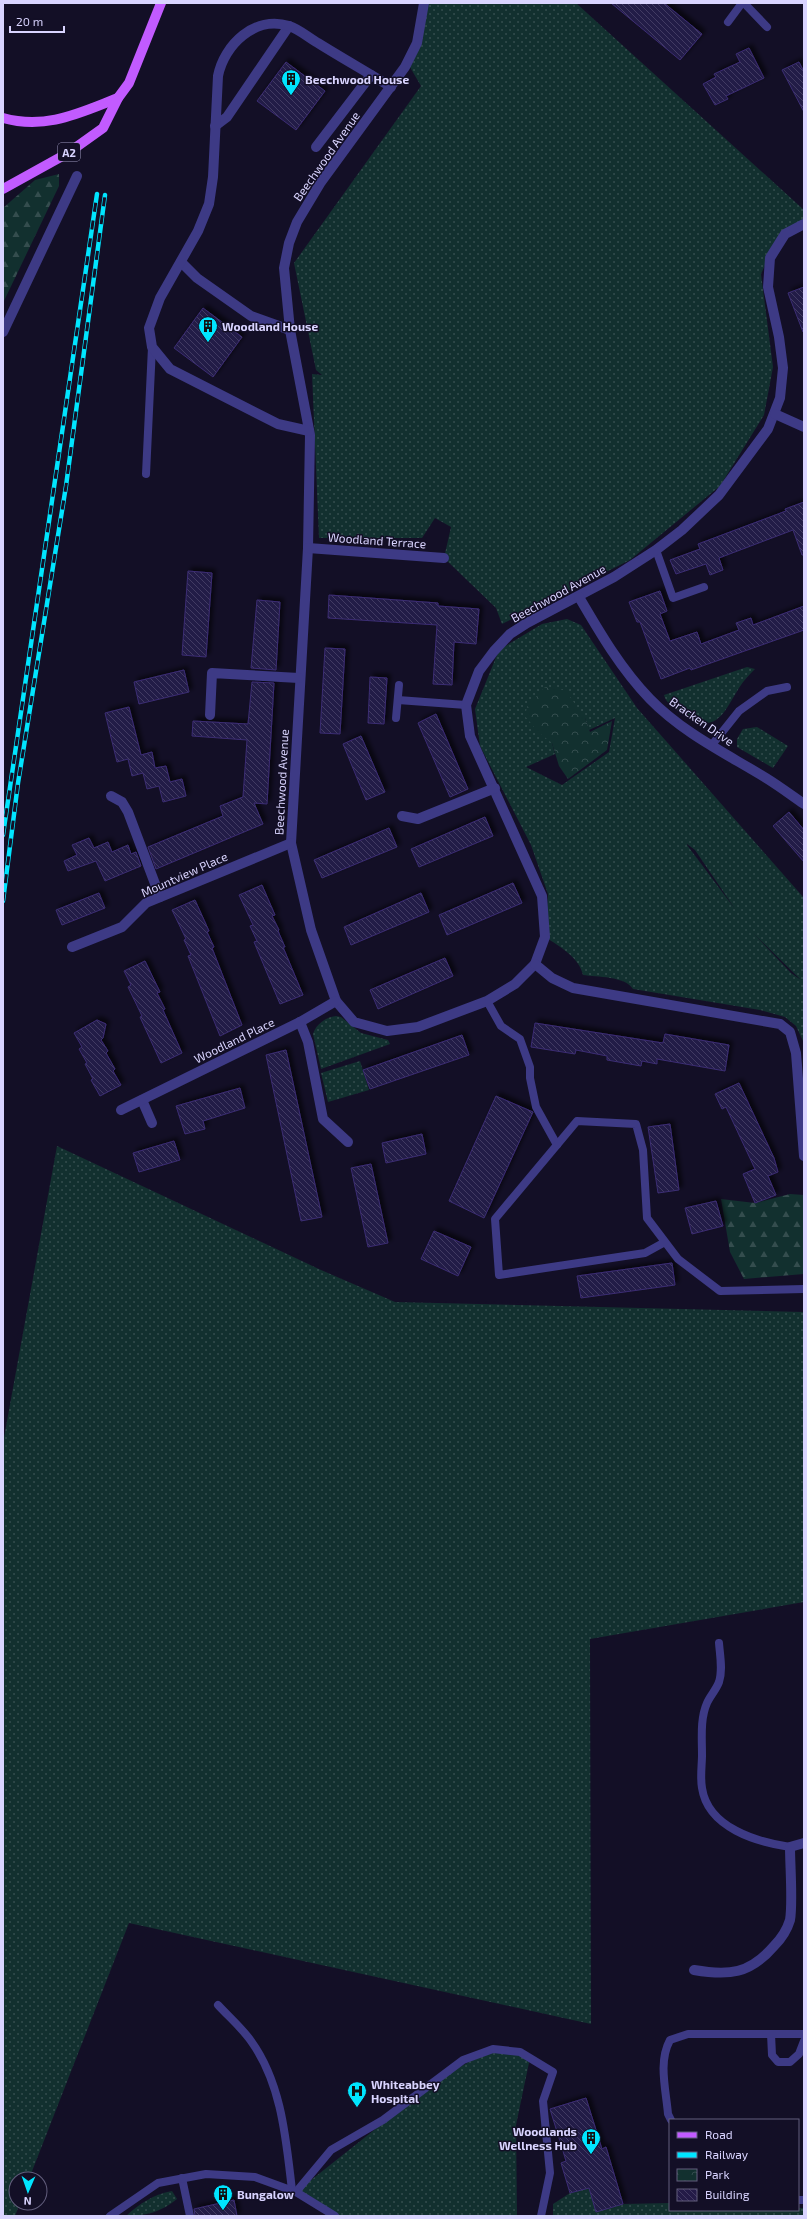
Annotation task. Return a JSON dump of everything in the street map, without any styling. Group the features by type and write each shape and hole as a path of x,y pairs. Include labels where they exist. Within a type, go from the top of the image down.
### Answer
{"main road":[{"name":"A2","path":"3,189 68,152 103,128 118,98 129,83 161,3"},
{"path":"3,118 21,123 61,120 118,98"}],"street":[{"name":"Beechwood Avenue","path":"424,3 417,42 405,67 321,182 297,222 289,243 284,268 290,330 309,431 308,548 299,678 291,843 310,930 336,1001 354,1022 387,1031 418,1027 487,1001 515,984 535,964 545,937 542,896 495,788 470,736 466,705 479,671 494,651 510,634 527,623 579,597 656,550 682,530 719,495 768,430 780,398 782,368 778,337 768,287 770,258 785,234 804,224"},
{"path":"309,431 278,424 170,370 152,347 149,328 160,298 198,231 209,204 213,177 215,126 220,66 233,45 252,29 267,24 289,26 391,87"},
{"path":"215,126 227,117 289,26"},
{"path":"316,147 371,75"},
{"path":"3,332 77,176"},
{"path":"181,262 197,278 251,316 290,330"},
{"path":"775,414 804,427"},
{"name":"Woodland Terrace","path":"308,548 444,558"},
{"name":"Bracken Drive","path":"579,597 613,654 650,699 676,722 711,746 767,779 804,804"},
{"path":"210,716 212,673 299,678"},
{"path":"402,816 418,819 495,788"},
{"path":"111,796 122,802 128,812 160,897"},
{"name":"Mountview Place","path":"72,947 122,927 146,903 291,843"},
{"path":"535,964 552,978 573,988 780,1024 790,1032 796,1053 804,1156"},
{"name":"Woodland Place","path":"121,1110 300,1022 336,1001"},
{"path":"300,1022 308,1042 323,1119 348,1142"},
{"path":"142,1100 152,1123"},
{"path":"694,1970 722,1972 747,1968 758,1963 781,1939 790,1919 790,1847 804,1843"}],"lane":[{"path":"728,22 743,3 767,27"},
{"path":"146,474 152,347"},
{"path":"656,550 673,598 704,587"},
{"path":"396,718 399,685"},
{"path":"711,746 740,711 766,691 787,687"},
{"path":"398,700 466,705"},
{"path":"487,1001 501,1026 520,1039 530,1067 530,1078 536,1107 557,1145"},
{"path":"665,1242 645,1253 499,1276 495,1219 577,1121 636,1124 643,1150 647,1218 678,1259 720,1291 804,1288"},
{"path":"719,1643 721,1674 719,1683 707,1703 702,1725 702,1789 709,1806 724,1823 742,1834 763,1843 790,1847"},
{"path":"218,2005 252,2041 267,2070 280,2105 294,2191"},
{"path":"670,2119 668,2114 663,2061 664,2050 670,2040 688,2034 804,2034"},
{"path":"771,2034 772,2055 778,2062 790,2062 799,2054 804,2041"},
{"path":"294,2191 331,2150 383,2120 463,2060 493,2049 520,2052 553,2072 543,2101 550,2173 541,2216"},
{"path":"110,2216 158,2183 206,2174 255,2177 294,2191 335,2216"},
{"path":"182,2178 190,2216"}],"green space":[{"path":"423,3 576,3 804,210 804,221 780,233 761,274 773,367 764,415 720,486 630,560 502,624 496,608 444,558 451,527 435,518 422,538 319,538 312,374 322,375 316,370 294,263 421,86 407,62"},
{"path":"59,174 59,186 3,303 3,208 35,180"},
{"path":"567,619 581,625 637,708 804,898 804,1051 803,1041 796,1026 785,1017 760,1010 633,989 629,985 617,979 583,975 573,957 545,937 548,894 531,845 480,746 475,709 499,650 542,624","holes":["585,718 589,730 615,718 609,752 562,785 526,767 555,754 552,743","687,845 695,850 735,909","753,933 801,980 791,973"]},
{"path":"747,667 755,669 742,683 723,713 711,722 703,723 694,720 674,708 665,698 664,695"},
{"path":"545,687 565,690 585,718 590,732 612,721 607,750 568,779 559,766 552,743 538,732 525,716 527,707"},
{"path":"757,727 788,746 773,768 737,747 737,739 743,729"},
{"path":"336,1016 341,1017 361,1033 388,1040 390,1044 321,1069 313,1034 314,1030 322,1022"},
{"path":"360,1061 369,1090 328,1102 321,1073"},
{"path":"57,1146 321,1270 395,1302 804,1312 804,1602 590,1639 591,2024 129,1923 32,2171 8,2171 8,2211 17,2211 15,2216 3,2216 3,1443"},
{"path":"790,1194 804,1195 804,1274 744,1279 730,1252 721,1199 755,1203"},
{"path":"493,2049 530,2058 516,2125 517,2216 328,2216 296,2192 441,2077"},
{"path":"589,2188 596,2212 623,2204 669,2203 669,2211 799,2211 799,2208 804,2208 804,2216 553,2216 553,2204 570,2193"},
{"path":"172,2191 177,2199 165,2207 147,2214 126,2216 147,2200 159,2194"}],"building":[{"path":"611,3 664,3 702,34 680,60"},
{"path":"749,48 764,78 726,96 728,99 715,105 703,84 716,77 714,74 740,62 736,54"},
{"name":"Beechwood House","path":"286,62 325,91 296,130 257,101"},
{"path":"799,62 804,72 804,112 782,70"},
{"path":"804,287 804,332 803,332 788,293"},
{"name":"Woodland House","path":"203,308 242,337 213,377 174,348"},
{"path":"804,502 804,555 802,555 793,530 719,558 723,570 710,575 706,564 676,574 670,560 700,549 698,544 786,511 785,509"},
{"path":"188,571 212,573 206,657 182,655"},
{"path":"660,591 667,611 660,614 670,641 697,632 701,644 739,630 736,623 751,618 753,625 804,606 804,630 691,670 690,668 661,679 640,622 637,622 629,602"},
{"path":"329,595 438,603 438,606 479,609 476,644 454,642 452,685 433,684 437,625 328,618"},
{"path":"257,600 280,602 276,670 251,668"},
{"path":"325,648 345,649 340,734 320,733"},
{"path":"184,670 189,692 139,704 134,682"},
{"path":"370,677 387,678 384,724 368,723"},
{"path":"252,682 274,683 267,804 254,803 263,824 156,869 148,847 223,816 220,806 243,797 247,740 192,736 193,721 248,724"},
{"path":"129,707 141,755 152,752 155,768 166,766 170,782 182,779 186,796 163,802 159,786 147,789 143,773 132,776 128,759 117,762 105,713"},
{"path":"436,714 468,789 450,797 418,723"},
{"path":"361,736 385,792 366,800 343,744"},
{"path":"789,812 804,830 804,862 773,826"},
{"path":"485,817 493,836 419,867 411,849"},
{"path":"389,828 397,847 322,878 314,860"},
{"path":"89,838 94,848 108,842 112,852 128,845 131,854 136,852 141,866 105,881 96,861 68,871 64,861 77,855 72,845"},
{"path":"513,883 522,903 447,935 439,915"},
{"path":"262,885 275,915 272,916 285,947 283,947 303,995 280,1004 254,942 257,941 250,926 253,925 239,895"},
{"path":"99,893 105,908 62,925 56,910"},
{"path":"421,893 429,912 351,945 344,927"},
{"path":"195,900 209,931 207,932 214,947 212,948 242,1025 220,1036 188,956 191,955 184,940 186,939 172,910"},
{"path":"445,958 453,976 378,1009 370,990"},
{"path":"145,961 160,992 157,993 165,1009 163,1010 182,1053 161,1063 140,1017 142,1016 128,987 131,985 124,971"},
{"path":"97,1020 106,1024 103,1038 101,1040 108,1051 106,1053 115,1069 113,1071 121,1085 100,1096 91,1080 93,1079 85,1064 87,1063 79,1049 82,1047 74,1033"},
{"path":"535,1023 663,1043 665,1034 729,1045 725,1071 657,1059 657,1064 642,1061 641,1066 607,1060 607,1056 576,1050 575,1054 531,1047"},
{"path":"462,1035 469,1055 370,1089 363,1070"},
{"path":"286,1050 322,1217 301,1221 266,1055"},
{"path":"739,1083 774,1158 778,1172 768,1176 776,1195 755,1203 743,1174 755,1169 726,1107 722,1109 715,1094"},
{"path":"240,1088 245,1108 203,1121 205,1129 185,1134 176,1106"},
{"path":"496,1096 533,1112 484,1218 449,1201"},
{"path":"670,1124 679,1190 658,1193 648,1127"},
{"path":"422,1134 426,1154 386,1163 382,1143"},
{"path":"174,1141 180,1160 139,1172 133,1153"},
{"path":"371,1164 388,1243 368,1247 351,1168"},
{"path":"716,1201 723,1226 692,1234 685,1208"},
{"path":"434,1231 471,1247 458,1276 421,1259"},
{"path":"672,1263 675,1285 581,1298 577,1276"},
{"name":"Woodlands Wellness Hub","path":"586,2098 602,2149 606,2147 623,2204 596,2212 589,2188 570,2193 561,2163 566,2161 550,2109"},
{"name":"Bungalow","path":"234,2200 237,2216 195,2216 194,2209"}],"railway":[{"path":"3,835 97,194"},
{"path":"3,901 18,783 66,486 105,195"}],"place":[{"name":"Beechwood House","path":"291,96"},
{"name":"Woodland House","path":"208,343"},
{"name":"Whiteabbey Hospital","path":"357,2108"},
{"name":"Woodlands Wellness Hub","path":"591,2155"},
{"name":"Bungalow","path":"223,2211"}]}
